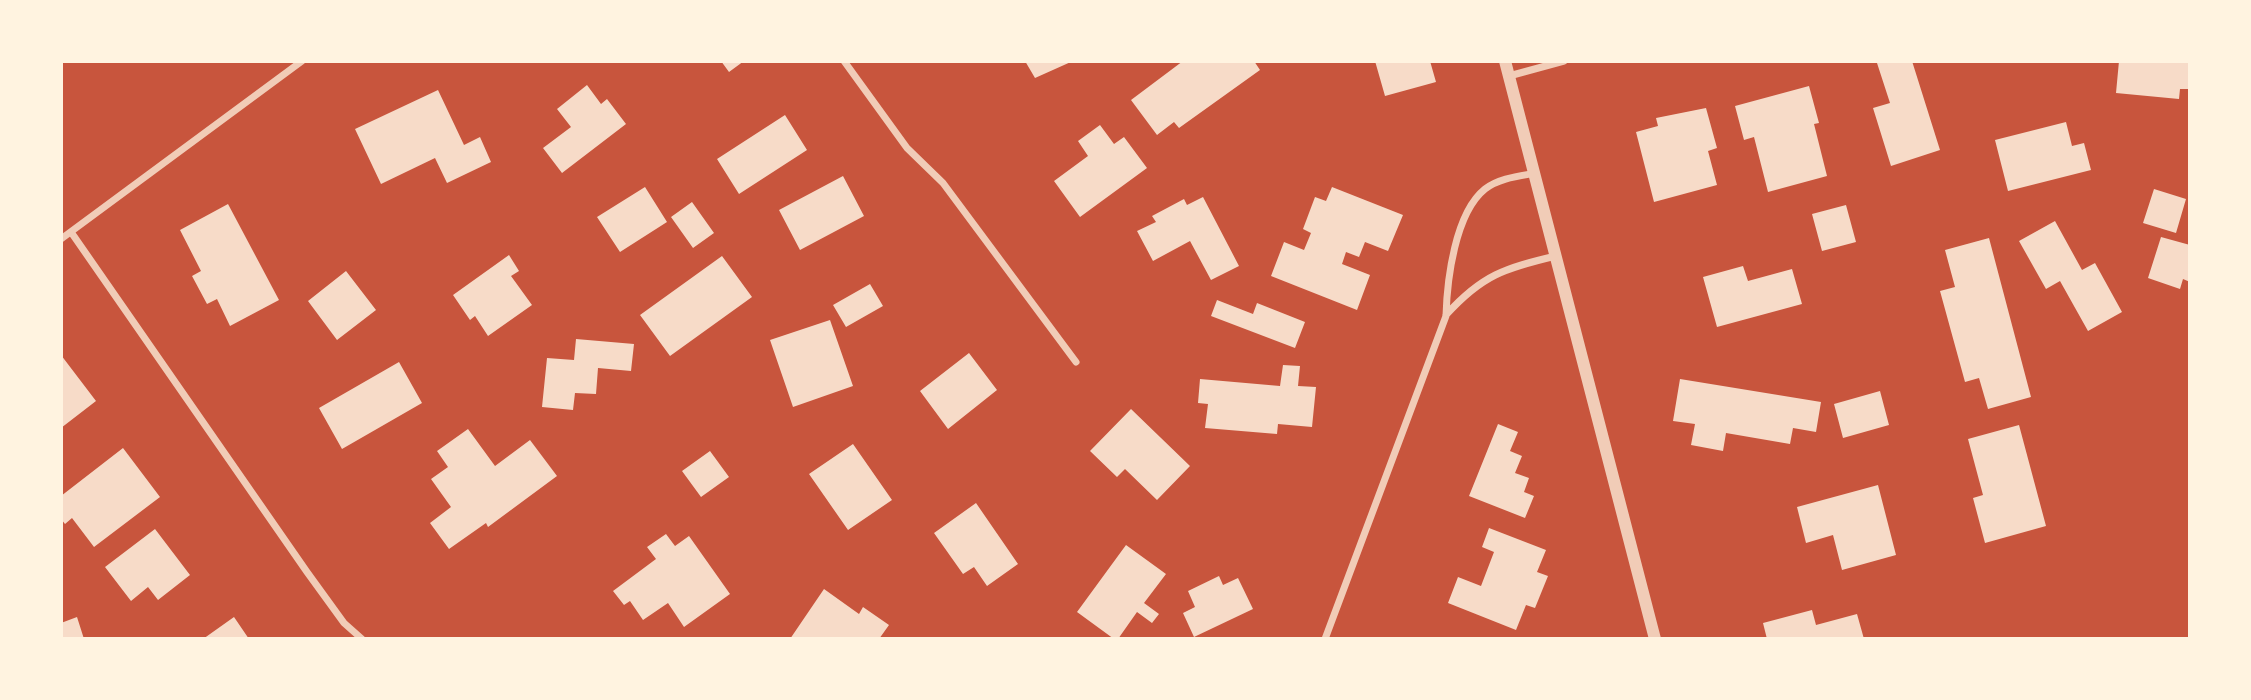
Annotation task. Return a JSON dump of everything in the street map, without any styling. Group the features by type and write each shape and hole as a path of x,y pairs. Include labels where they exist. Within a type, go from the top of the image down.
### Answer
{"street":[{"path":"61,239 302,61"},
{"path":"844,61 907,148 943,183 1076,362"},
{"path":"1505,61 1655,639"},
{"path":"1509,76 1564,61"},
{"path":"1325,639 1446,316 1448,271 1468,215 1485,189 1507,179 1536,173"},
{"path":"71,232 344,623 362,639"},
{"path":"1446,316 1467,292 1505,268 1556,256"}],"building":[{"path":"721,61 744,61 729,72"},
{"path":"1025,61 1073,61 1035,78"},
{"path":"1183,61 1254,61 1260,70 1179,128 1174,122 1157,135 1131,100"},
{"path":"1375,61 1430,61 1436,82 1385,96"},
{"path":"1912,61 1940,150 1891,166 1873,108 1890,103 1877,63"},
{"path":"2119,61 2190,63 2188,89 2180,89 2179,99 2116,93"},
{"path":"587,85 601,104 607,99 626,124 562,173 543,148 571,127 557,109"},
{"path":"1809,86 1819,123 1814,124 1827,176 1768,192 1754,137 1744,140 1735,106"},
{"path":"438,90 464,145 480,137 491,162 447,183 435,158 381,184 355,129"},
{"path":"1706,108 1717,148 1708,151 1717,185 1654,202 1636,132 1658,126 1656,118"},
{"path":"785,115 807,150 739,194 717,159"},
{"path":"2066,122 2072,146 2084,143 2091,170 2008,191 1995,140"},
{"path":"1100,125 1114,144 1124,137 1147,168 1080,217 1054,181 1088,156 1078,141"},
{"path":"843,176 864,216 800,250 779,210"},
{"path":"645,187 667,222 620,252 597,217"},
{"path":"1332,187 1403,215 1388,251 1365,242 1359,257 1346,252 1342,264 1370,275 1357,310 1271,276 1284,242 1304,250 1311,233 1303,229 1315,197 1326,201"},
{"path":"2154,189 2186,199 2176,233 2143,223"},
{"path":"1203,197 1239,266 1211,280 1190,241 1153,261 1137,231 1156,222 1152,216 1184,199 1187,205"},
{"path":"692,202 714,233 693,248 671,217"},
{"path":"228,204 279,300 230,326 217,299 207,304 192,276 201,271 180,230"},
{"path":"1846,205 1856,242 1822,251 1812,214"},
{"path":"2055,221 2082,270 2095,263 2122,312 2088,331 2060,281 2046,289 2019,241"},
{"path":"2161,237 2190,245 2190,282 2183,279 2180,289 2148,278"},
{"path":"1989,238 2031,397 1988,409 1979,378 1965,382 1940,291 1955,287 1945,250"},
{"path":"509,255 519,271 511,276 532,305 488,336 475,316 470,320 453,295"},
{"path":"722,256 752,297 670,356 640,315"},
{"path":"1743,266 1748,281 1792,269 1802,304 1717,327 1703,277"},
{"path":"346,271 376,310 337,340 308,301"},
{"path":"870,284 883,306 846,327 833,305"},
{"path":"1217,300 1253,314 1257,303 1305,322 1295,348 1211,316"},
{"path":"830,320 853,386 793,407 770,340"},
{"path":"576,339 634,344 631,371 598,368 596,394 575,393 573,410 542,407 547,358 574,360"},
{"path":"969,353 997,390 948,429 920,391"},
{"path":"61,355 96,401 61,428"},
{"path":"399,362 422,403 342,449 319,408"},
{"path":"1283,365 1300,366 1298,386 1316,387 1312,427 1278,424 1277,434 1205,428 1208,404 1198,403 1200,379 1280,386"},
{"path":"1680,379 1821,402 1816,432 1793,428 1790,444 1726,433 1723,451 1691,445 1695,424 1673,421"},
{"path":"1880,391 1889,425 1843,438 1834,404"},
{"path":"1131,409 1190,466 1157,500 1125,469 1117,477 1090,451"},
{"path":"1498,424 1518,432 1510,451 1522,456 1515,473 1529,478 1524,492 1534,496 1525,518 1469,496"},
{"path":"2019,425 2046,526 1985,543 1973,498 1983,495 1968,439"},
{"path":"468,429 495,466 530,440 557,476 488,527 486,523 449,549 430,523 451,507 431,479 448,467 437,451"},
{"path":"853,444 892,500 848,530 809,474"},
{"path":"123,448 160,497 94,547 72,518 65,524 61,519 61,496"},
{"path":"710,451 729,477 701,497 682,471"},
{"path":"1878,485 1896,555 1842,570 1833,535 1806,543 1797,507"},
{"path":"976,503 1018,564 987,586 974,567 963,574 934,533"},
{"path":"1489,528 1546,550 1537,572 1548,576 1535,608 1526,605 1516,630 1448,603 1458,577 1481,586 1494,552 1482,547"},
{"path":"155,529 190,575 158,600 148,587 131,601 105,567"},
{"path":"666,534 675,546 689,536 730,594 684,627 668,603 643,620 630,601 624,605 613,591 656,559 647,547"},
{"path":"1126,545 1166,574 1144,603 1159,614 1152,623 1137,612 1118,639 1114,639 1077,612"},
{"path":"1219,576 1223,585 1238,578 1253,609 1194,637 1183,613 1195,607 1188,591"},
{"path":"824,589 859,614 863,607 889,625 879,639 790,639"},
{"path":"1812,610 1816,625 1857,614 1864,639 1767,639 1763,623"},
{"path":"77,617 84,639 61,639 61,623"},
{"path":"234,617 249,639 203,639"}]}
